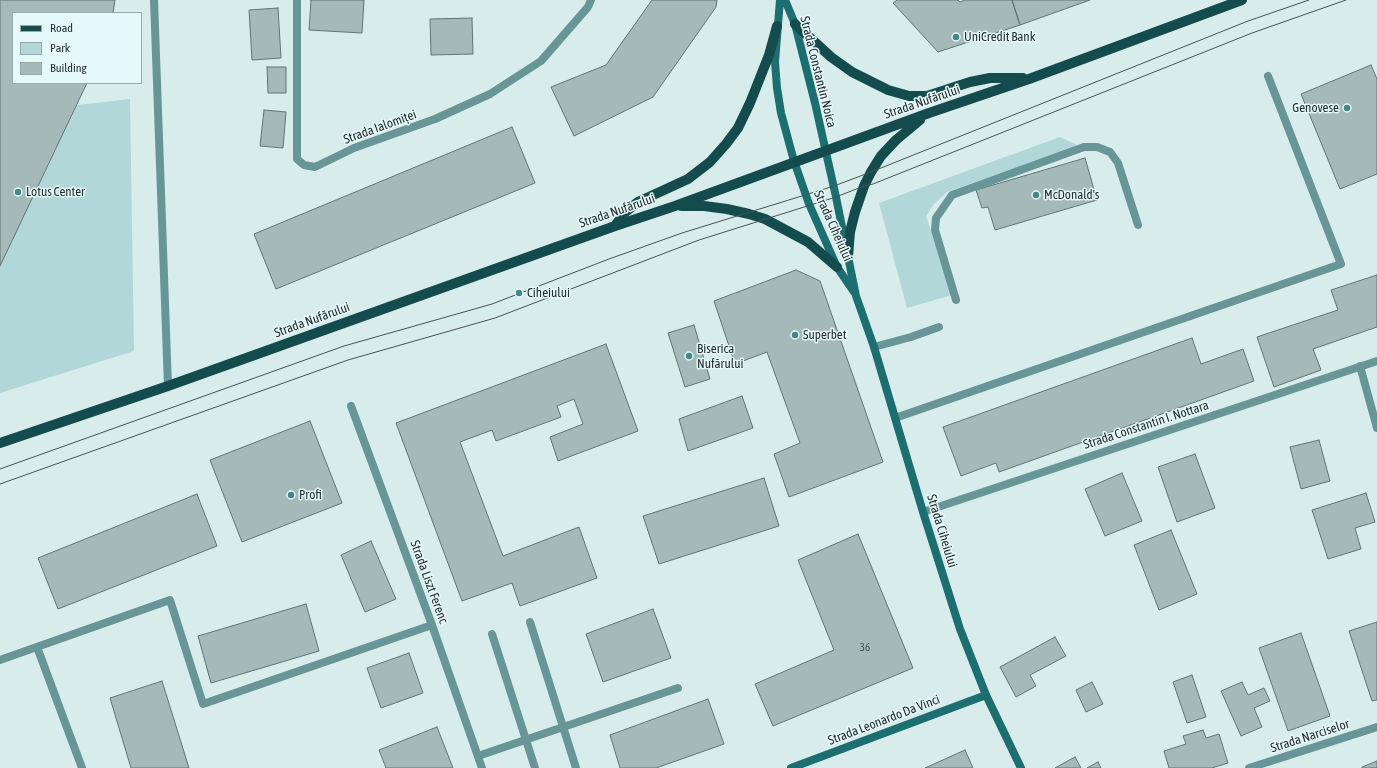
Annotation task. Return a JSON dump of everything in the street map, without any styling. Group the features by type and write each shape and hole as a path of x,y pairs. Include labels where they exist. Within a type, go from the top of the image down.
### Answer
{"main road":[{"name":"Strada Nufărului","path":"0,443 168,386 614,226 675,206 794,161 1029,79 1242,0"},
{"path":"795,24 831,57 852,72 888,90 909,96 927,96 970,82 990,78 1006,77 1029,79"},
{"path":"614,226 624,213 638,202 688,179 710,162 726,144 738,128 750,103 769,55 777,26"},
{"path":"848,256 850,232 855,212 864,186 871,172 881,156 896,140 929,113"},
{"path":"675,206 704,206 727,209 765,219 808,242 837,267"}],"street":[{"path":"154,0 168,386"},
{"name":"Strada Ialomiței","path":"297,0 297,159 304,165 314,167 354,148 435,119 490,94 541,61 588,6 590,0"},
{"name":"Strada Constantin Noica","path":"780,0 775,62 777,88 781,113 794,161"},
{"name":"Strada Constantin Noica","path":"785,0 795,24 825,150"},
{"path":"895,418 1341,264 1268,76"},
{"path":"956,300 935,230 936,218 952,195 1084,147 1097,147 1110,152 1118,163 1138,225"},
{"name":"Strada Ciheiului","path":"825,150 836,196 856,296 874,347 923,512 960,629 986,695 1020,768"},
{"name":"Strada Ciheiului","path":"794,161 809,204 837,267 856,296"},
{"path":"874,347 911,337 939,327"},
{"name":"Strada Constantin I. Nottara","path":"923,512 1377,361"},
{"path":"1360,366 1377,428"},
{"name":"Strada Liszt Ferenc","path":"351,406 432,625 482,768"},
{"path":"0,660 170,600 204,704 432,625"},
{"path":"530,622 576,768"},
{"path":"492,634 535,768"},
{"path":"37,647 82,768"},
{"path":"478,756 678,688"},
{"name":"Strada Leonardo Da Vinci","path":"791,768 986,695"},
{"name":"Strada Narciselor","path":"1250,768 1377,727"}],"green space":[{"path":"130,99 134,351 0,393 0,266 77,105"},
{"path":"1060,137 1077,145 1067,150 947,192 934,204 926,216 952,295 907,308 879,203"}],"building":[{"name":"Lotus Center","path":"0,0 115,0 113,12 12,12 12,84 87,84 0,266"},
{"path":"311,0 364,0 362,33 309,30"},
{"path":"652,0 717,0 716,7 653,97 574,136 551,87 606,65"},
{"path":"897,0 958,0 960,2 965,0 1012,0 1020,25 938,52 893,3"},
{"path":"1012,0 1090,0 1020,25"},
{"path":"278,8 281,58 252,60 249,10"},
{"path":"472,18 473,54 431,55 430,19"},
{"path":"1371,65 1377,79 1377,174 1340,189 1301,94"},
{"path":"267,67 286,67 286,93 268,93"},
{"path":"264,110 286,112 283,148 260,146"},
{"path":"512,127 535,183 276,289 254,234"},
{"name":"McDonald's","path":"1085,158 1097,200 995,230 988,207 982,208 976,190"},
{"path":"796,270 820,281 883,462 789,497 774,454 800,443 767,352 735,364 714,301"},
{"path":"1377,275 1377,327 1313,349 1321,370 1274,387 1257,337 1338,310 1331,290"},
{"name":"Biserica Nufărului","path":"694,325 710,379 685,387 668,333"},
{"path":"1192,338 1201,364 1243,349 1254,381 999,472 996,463 961,476 943,427"},
{"path":"606,344 638,431 558,461 550,437 583,424 574,399 557,406 561,417 496,441 492,430 460,442 503,556 579,527 597,578 520,606 512,583 462,601 396,423"},
{"path":"742,396 753,428 688,451 679,419"},
{"path":"310,421 342,503 242,542 210,460"},
{"path":"1319,440 1330,481 1301,489 1290,447"},
{"path":"1195,454 1215,508 1177,522 1158,467"},
{"path":"1122,473 1142,521 1105,536 1085,489"},
{"path":"764,478 779,526 659,564 643,516"},
{"path":"1366,493 1375,522 1355,528 1361,549 1328,559 1312,510"},
{"path":"197,494 217,546 58,609 38,558"},
{"path":"1171,530 1197,594 1159,610 1134,545"},
{"path":"858,534 913,668 773,726 755,684 834,650 798,560"},
{"path":"371,541 396,599 365,612 341,555"},
{"path":"306,604 319,651 211,683 198,636"},
{"path":"653,609 671,658 603,682 586,634"},
{"path":"1377,622 1377,700 1372,701 1349,631"},
{"path":"1301,633 1330,716 1288,731 1259,648"},
{"path":"1055,637 1066,656 1030,675 1036,686 1016,697 1000,667"},
{"path":"409,653 423,693 381,708 367,668"},
{"path":"1192,675 1206,717 1187,723 1173,682"},
{"path":"162,681 189,768 131,768 110,698"},
{"path":"1092,682 1103,704 1086,712 1076,690"},
{"path":"1242,682 1248,695 1264,688 1270,701 1254,708 1262,727 1241,736 1221,691"},
{"path":"708,699 724,744 656,768 620,768 610,735"},
{"path":"437,727 453,768 386,768 379,750"},
{"path":"1203,730 1206,738 1219,734 1228,763 1212,768 1169,768 1164,751 1186,744 1183,736"},
{"path":"965,750 973,768 925,768"},
{"path":"1075,757 1081,768 1055,768"},
{"path":"1377,761 1377,768 1362,768 1362,767"},
{"path":"1098,762 1101,768 1087,768"}],"tram line":[{"path":"0,469 344,346 492,304 682,233 834,186 1248,21 1309,0"},
{"path":"0,484 348,360 495,318 699,240 873,184 1252,33 1346,0"}],"place":[{"name":"UniCredit Bank","path":"956,37"},
{"name":"Genovese","path":"1347,108"},
{"name":"Lotus Center","path":"18,192"},
{"name":"McDonald's","path":"1036,195"},
{"name":"Ciheiului","path":"519,293"},
{"name":"Superbet","path":"795,335"},
{"name":"Biserica Nufărului","path":"689,356"},
{"name":"Profi","path":"291,495"}]}
